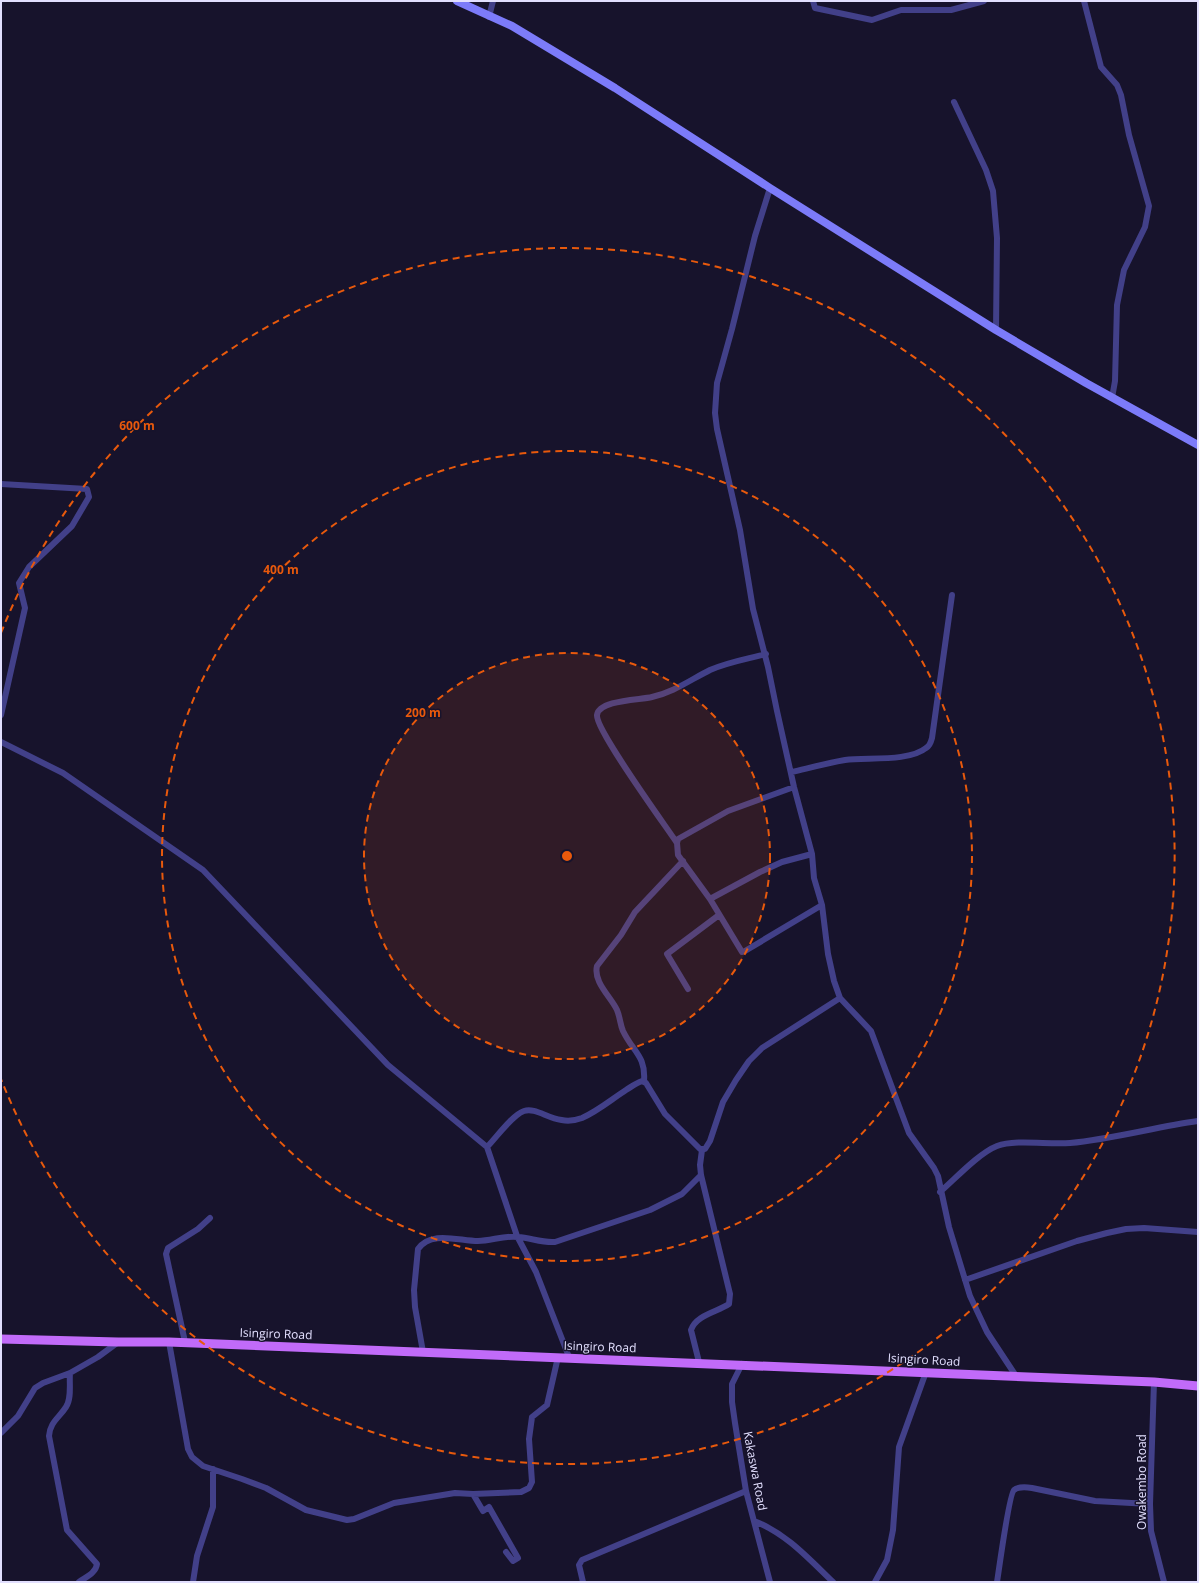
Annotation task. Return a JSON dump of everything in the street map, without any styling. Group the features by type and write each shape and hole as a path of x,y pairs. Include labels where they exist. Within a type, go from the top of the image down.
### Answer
{"main road":[{"path":"457,1 489,17 512,26 615,88 770,188 996,330 1112,398 1198,445"},
{"name":"Isingiro Road","path":"1,1339 185,1342 699,1362 1154,1382 1198,1386"}],"street":[{"path":"489,17 493,1"},
{"path":"813,1 814,8 872,20 901,10 951,10 984,1"},
{"path":"1084,1 1101,67 1117,85 1121,95 1129,135 1148,206 1145,227 1128,260 1120,287 1117,305 1115,381 1112,398"},
{"path":"954,102 988,175 993,191 997,238 996,330"},
{"path":"770,188 755,236 717,383 715,396 716,424 740,530 753,609 766,654 794,787 812,854 814,878 822,905 828,954 834,981 840,998 871,1031 909,1133 938,1176 940,1192 965,1280 976,1310 987,1332 1016,1376"},
{"path":"1,484 87,489 90,497 72,526 29,568 19,583 25,608 1,715"},
{"path":"792,772 844,760 899,757 925,750 930,745 952,594"},
{"path":"766,654 730,662 717,667 668,693 642,700 609,704 601,708 597,713 599,725 612,748 677,843 678,855 710,899 740,949 744,952 822,905"},
{"path":"1,742 63,773 203,870 388,1065 487,1147 517,1236 536,1272 569,1357"},
{"path":"677,843 678,839 702,824 728,811 794,787"},
{"path":"710,899 782,862 812,854"},
{"path":"683,861 635,912 621,936 597,966 596,972 608,998 616,1009 624,1032 643,1062 645,1072 644,1081 665,1114 702,1150"},
{"path":"688,989 667,954 719,915"},
{"path":"699,1362 691,1330 693,1325 707,1315 729,1304 730,1294 701,1176 700,1165 702,1150 710,1141 723,1102 749,1061 762,1048 784,1032 840,998"},
{"path":"487,1147 515,1116 523,1111 529,1110 555,1119 570,1121 582,1118 640,1081 644,1081"},
{"path":"940,1192 986,1153 1003,1144 1067,1144 1125,1136 1156,1127 1198,1121"},
{"path":"423,1352 415,1307 414,1290 418,1250 421,1244 436,1239 450,1238 478,1241 517,1236 546,1242 555,1242 650,1210 682,1194 701,1176"},
{"path":"185,1342 166,1250 198,1229 210,1218"},
{"path":"965,1280 1077,1241 1126,1229 1144,1228 1198,1232"},
{"path":"1,1433 18,1416 35,1388 43,1383 70,1373 98,1357 118,1342"},
{"path":"169,1342 188,1449 196,1462 203,1466 266,1488 306,1510 347,1520 354,1519 394,1503 455,1493 473,1494 521,1492 529,1488 532,1482 529,1439 532,1417 547,1405 558,1357"},
{"name":"Kakaswa Road","path":"742,1364 732,1384 735,1423 746,1491 770,1582"},
{"path":"876,1582 887,1560 893,1530 899,1447 926,1372"},
{"path":"70,1373 69,1398 67,1406 52,1422 49,1428 49,1436 67,1530 97,1564 92,1573 79,1582"},
{"name":"Owakembo Road","path":"1154,1382 1150,1504 1151,1531 1164,1582"},
{"path":"193,1582 197,1556 213,1507 214,1469"},
{"path":"997,1582 1012,1492 1015,1490 1022,1487 1032,1488 1095,1501 1150,1504"},
{"path":"583,1582 579,1564 582,1560 746,1491"},
{"path":"473,1494 483,1511 489,1507 518,1558 513,1561 506,1552"},
{"path":"754,1521 781,1534 808,1557 833,1582"}]}
